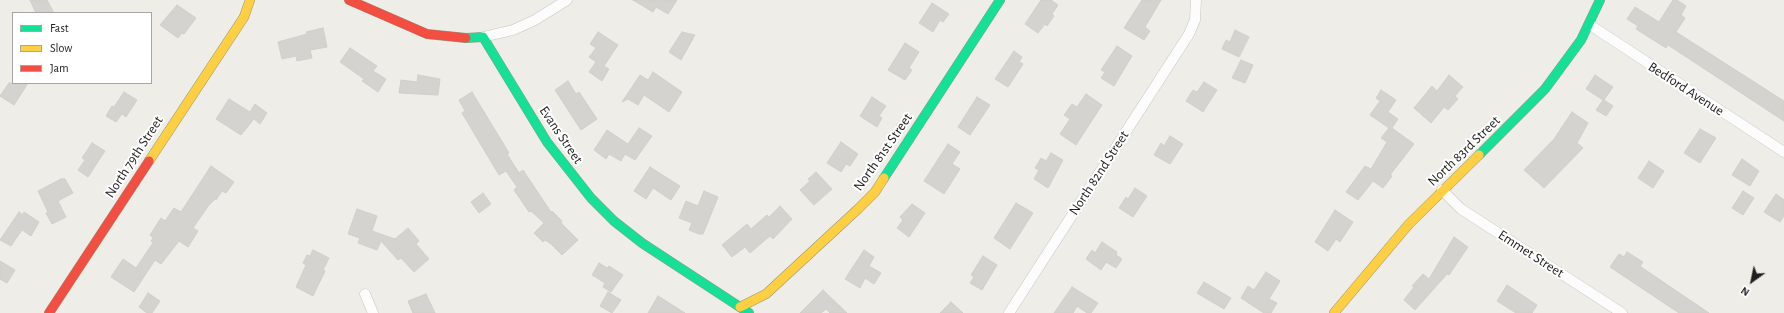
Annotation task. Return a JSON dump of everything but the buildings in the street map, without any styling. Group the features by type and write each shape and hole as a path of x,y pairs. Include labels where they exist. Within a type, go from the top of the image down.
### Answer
{"street":[{"name":"North 79th Street","path":"244,17 250,0"},
{"name":"North 79th Street","path":"49,313 244,17 259,0"},
{"path":"350,0 426,34 462,38 483,37 513,30 535,20 567,0"},
{"name":"North 81st Street","path":"740,307 757,300 766,294 875,192 1000,0"},
{"name":"North 82nd Street","path":"1009,313 1189,34 1197,13 1196,0"},
{"name":"North 83rd Street","path":"1334,313 1409,224 1442,190 1526,110 1545,88 1581,40 1590,25 1600,0"},
{"name":"Bedford Avenue","path":"1590,25 1784,152"},
{"name":"Evans Street","path":"483,37 547,142 591,198 614,221 642,242 749,313"},
{"name":"Emmet Street","path":"1442,190 1461,209 1622,313"},
{"path":"366,294 373,313"}],"traffic: fast":[{"path":"884,178 1000,0"},
{"path":"1479,155 1545,89 1581,40 1600,0"},
{"path":"466,38 483,37 547,142 591,198 614,221 642,243 749,313"}],"traffic: slow":[{"path":"149,161 244,17 250,0"},
{"path":"1334,313 1409,224 1479,155"},
{"path":"740,307 766,294 858,209 875,192 884,178"}],"traffic: jam":[{"path":"349,0 427,34 466,38"},
{"path":"49,313 149,161"}]}
